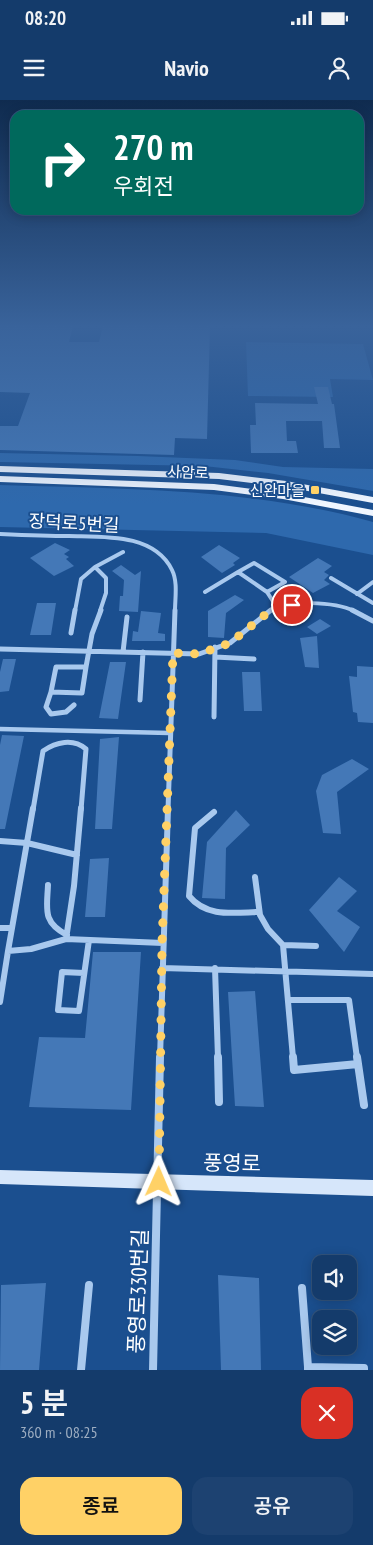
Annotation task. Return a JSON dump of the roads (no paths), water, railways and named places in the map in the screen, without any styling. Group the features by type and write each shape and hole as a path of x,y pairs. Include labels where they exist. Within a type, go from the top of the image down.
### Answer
{"main road":[{"name":"사암로","path":"0,469 218,476 286,484 373,500"},
{"name":"사암로","path":"0,479 214,486 283,496 373,513"},
{"name":"풍영로","path":"0,1177 373,1188"}],"street":[{"name":"장덕로5번길","path":"0,534 118,538 134,541 155,550 170,566 176,581 162,943"},
{"path":"71,633 81,579 95,567 123,552"},
{"path":"205,592 254,563 285,582 267,592"},
{"path":"51,692 82,693 93,628 101,612 107,581 95,567"},
{"path":"238,572 267,592 276,606"},
{"path":"331,578 373,603"},
{"path":"357,594 373,582"},
{"path":"0,649 199,654 230,643 276,606 307,603 346,607 373,621"},
{"path":"123,652 128,617"},
{"path":"214,717 215,647"},
{"path":"140,700 143,652"},
{"path":"215,657 254,659"},
{"path":"74,705 66,712 51,714 46,707 56,667 86,667"},
{"path":"0,729 169,733"},
{"path":"0,1002 43,751 51,744 57,743 82,744 86,749 77,856 66,937"},
{"path":"214,812 195,828 189,896 194,905 214,912 256,912"},
{"path":"0,841 27,843 77,856"},
{"path":"255,877 256,912 269,931 283,945 294,1070 358,1064"},
{"path":"48,885 48,920 53,929 66,937 89,940 162,943"},
{"path":"0,928 12,928"},
{"path":"8,951 20,952 46,946 66,937"},
{"path":"84,973 62,972 58,1010 79,1011 89,940"},
{"name":"풍영로330번길","path":"153,1370 159,1182 162,943"},
{"path":"283,945 316,946"},
{"path":"162,968 215,968 373,974"},
{"path":"215,968 219,1102"},
{"path":"288,1000 350,1000 364,1105"},
{"path":"81,1370 89,1285"},
{"path":"302,1288 308,1368 364,1368 364,1370"}],"place":[{"name":"신완마을","path":"315,490"}]}
